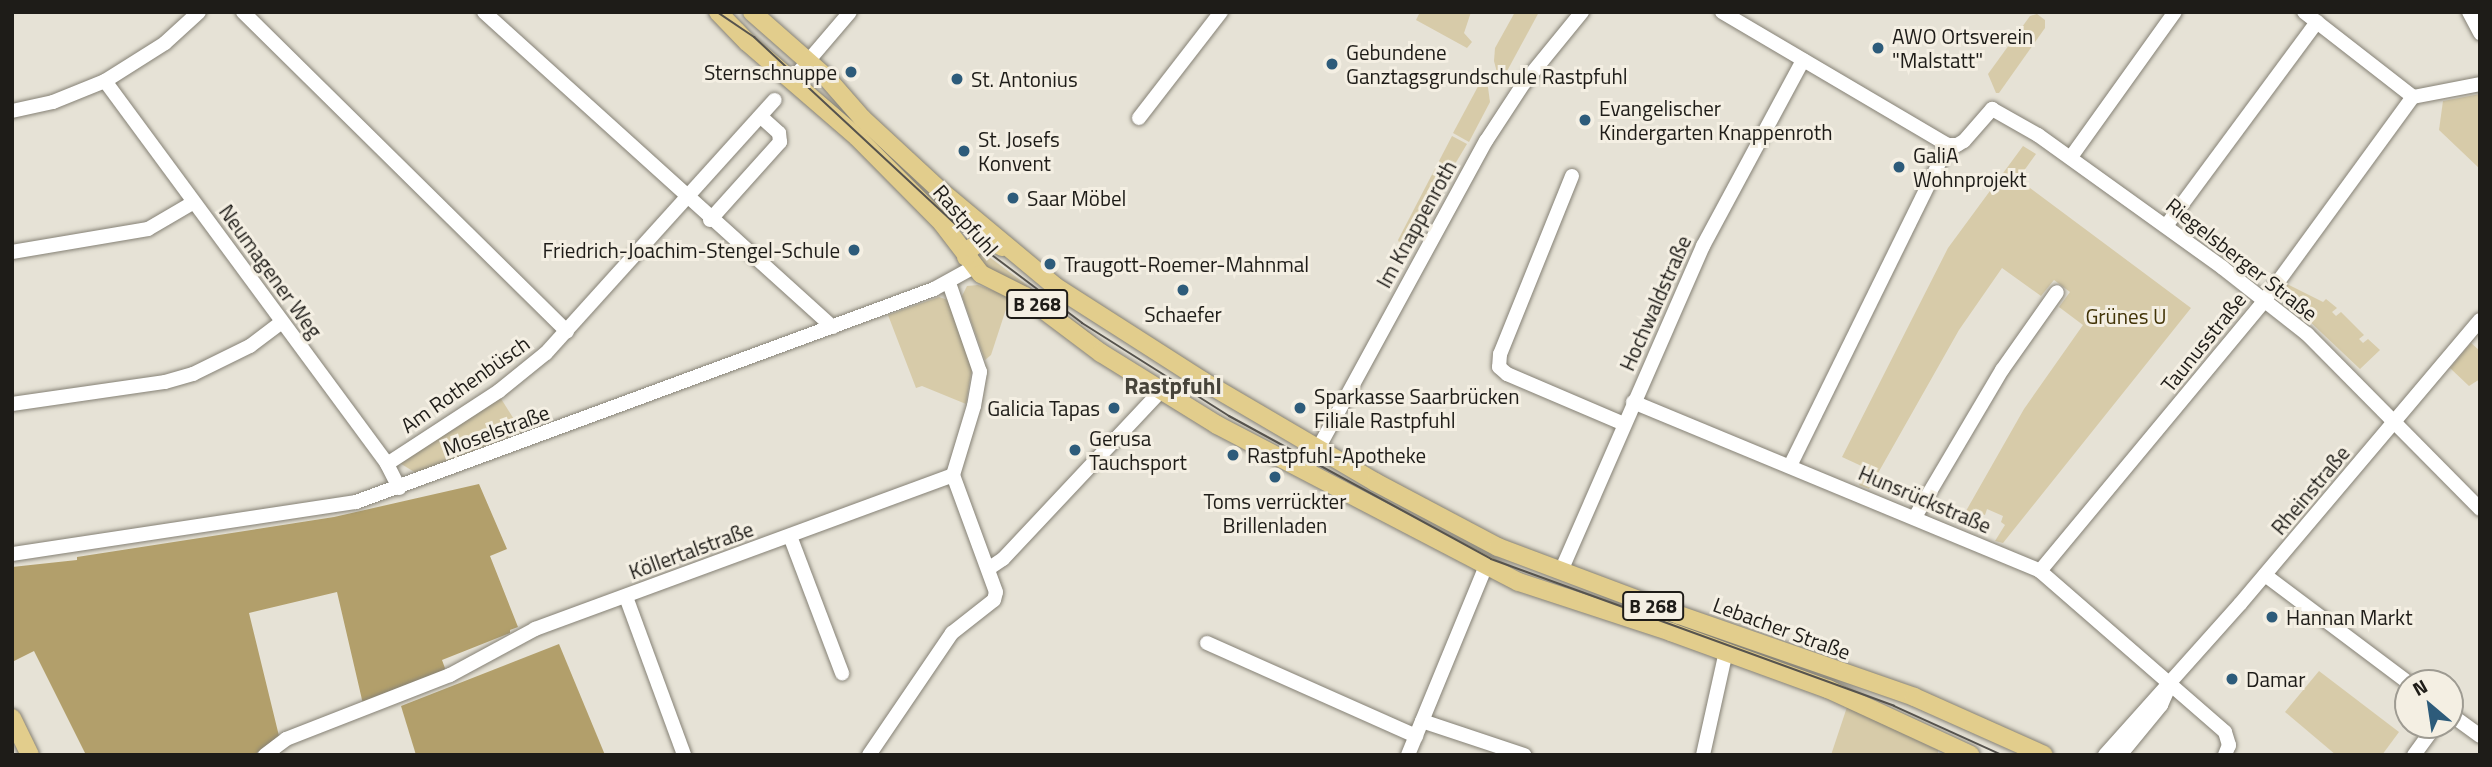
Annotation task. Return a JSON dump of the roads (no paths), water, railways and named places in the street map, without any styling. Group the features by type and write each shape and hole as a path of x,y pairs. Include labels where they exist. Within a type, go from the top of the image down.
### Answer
{"main road":[{"name":"B 268","path":"718,12 747,42 792,80"},
{"name":"B 268","path":"752,12 808,62"},
{"name":"Rastpfuhl","path":"808,62 934,185 1009,247 1017,257 1084,308 1318,448"},
{"name":"Rastpfuhl","path":"792,80 857,137 942,223 970,262 992,281 1026,296 1101,353 1231,433 1307,469"},
{"name":"B 268","path":"970,262 976,243 991,240 1017,257"},
{"name":"Lebacher Straße","path":"1318,448 1476,537 1562,571 1898,691 2044,755"},
{"name":"Lebacher Straße","path":"1307,469 1519,582 1726,652 1853,699 1971,755"},
{"name":"B 268","path":"1853,699 1887,709 1898,701 1898,691"},
{"path":"12,718 30,755"}],"street":[{"path":"12,111 52,102 105,81 165,43 198,12"},
{"path":"243,12 567,332"},
{"path":"484,12 710,220 833,327"},
{"path":"792,80 850,12"},
{"path":"1139,118 1221,12"},
{"name":"Im Knappenroth","path":"1307,469 1481,150 1524,83 1582,12"},
{"path":"1722,12 1952,145 1790,466"},
{"path":"2071,158 2175,12"},
{"path":"2304,12 2413,97 2480,84"},
{"path":"2469,12 2480,33"},
{"path":"2166,226 2317,22"},
{"name":"Hochwaldstraße","path":"1562,571 1633,402 1703,246 1803,60"},
{"name":"Neumagener Weg","path":"105,81 387,464 399,488"},
{"name":"Taunusstraße","path":"2040,571 2264,301 2413,97"},
{"name":"Am Rothenbüsch","path":"387,464 520,376 567,332 775,100"},
{"name":"Riegelsberger Straße","path":"1952,145 1992,108 2071,158 2166,226 2307,334 2480,509"},
{"path":"710,220 780,142 779,133 760,116"},
{"path":"1572,176 1500,354 1499,367 1507,374 1624,424"},
{"path":"12,252 148,229 194,202"},
{"name":"Moselstraße","path":"12,554 338,507 399,488 949,283 970,262"},
{"path":"869,755 952,633 994,600 996,592 953,475 978,390 980,372 949,283"},
{"path":"1915,517 2001,370 2057,292"},
{"name":"Rheinstraße","path":"2105,755 2153,698 2170,685 2480,320"},
{"path":"12,404 164,382 193,374 250,346 282,322"},
{"path":"988,569 1003,559 1161,391"},
{"name":"Hunsrückstraße","path":"1633,402 2040,571 2170,685"},
{"name":"Köllertalstraße","path":"265,755 295,736 450,675 535,628 626,597 953,475"},
{"path":"790,536 842,673"},
{"path":"1408,755 1486,566"},
{"path":"2264,575 2394,672"},
{"path":"626,597 684,755"},
{"path":"1207,643 1416,736"},
{"path":"1703,755 1726,652"},
{"path":"2170,685 2229,737 2225,755"},
{"name":"Rheinstraße","path":"2120,755 2161,705 2170,685"},
{"path":"1422,721 1524,755"},
{"path":"2414,755 2426,739"}],"tram line":[{"path":"717,12 754,37 976,243 1082,323 1229,416 1491,559 1894,706 2002,755"}],"place":[{"name":"AWO Ortsverein \"Malstatt\"","path":"1878,48"},
{"name":"Gebundene Ganztagsgrundschule Rastpfuhl","path":"1332,64"},
{"name":"Sternschnuppe","path":"851,72"},
{"name":"St. Antonius","path":"957,79"},
{"name":"Evangelischer Kindergarten Knappenroth","path":"1585,120"},
{"name":"St. Josefs Konvent","path":"964,151"},
{"name":"GaliA Wohnprojekt","path":"1899,167"},
{"name":"Saar Möbel","path":"1013,198"},
{"name":"Friedrich-Joachim-Stengel-Schule","path":"854,250"},
{"name":"Traugott-Roemer-Mahnmal","path":"1050,264"},
{"name":"Schaefer","path":"1183,290"},
{"name":"Galicia Tapas","path":"1114,408"},
{"name":"Sparkasse Saarbrücken Filiale Rastpfuhl","path":"1300,408"},
{"name":"Gerusa Tauchsport","path":"1075,450"},
{"name":"Rastpfuhl-Apotheke","path":"1233,455"},
{"name":"Toms verrückter Brillenladen","path":"1275,477"},
{"name":"Hannan Markt","path":"2272,617"},
{"name":"Damar","path":"2232,679"}],"district":[{"name":"Rastpfuhl","path":"1173,386"}],"park label":[{"name":"Grünes U","path":"2126,316"}]}
